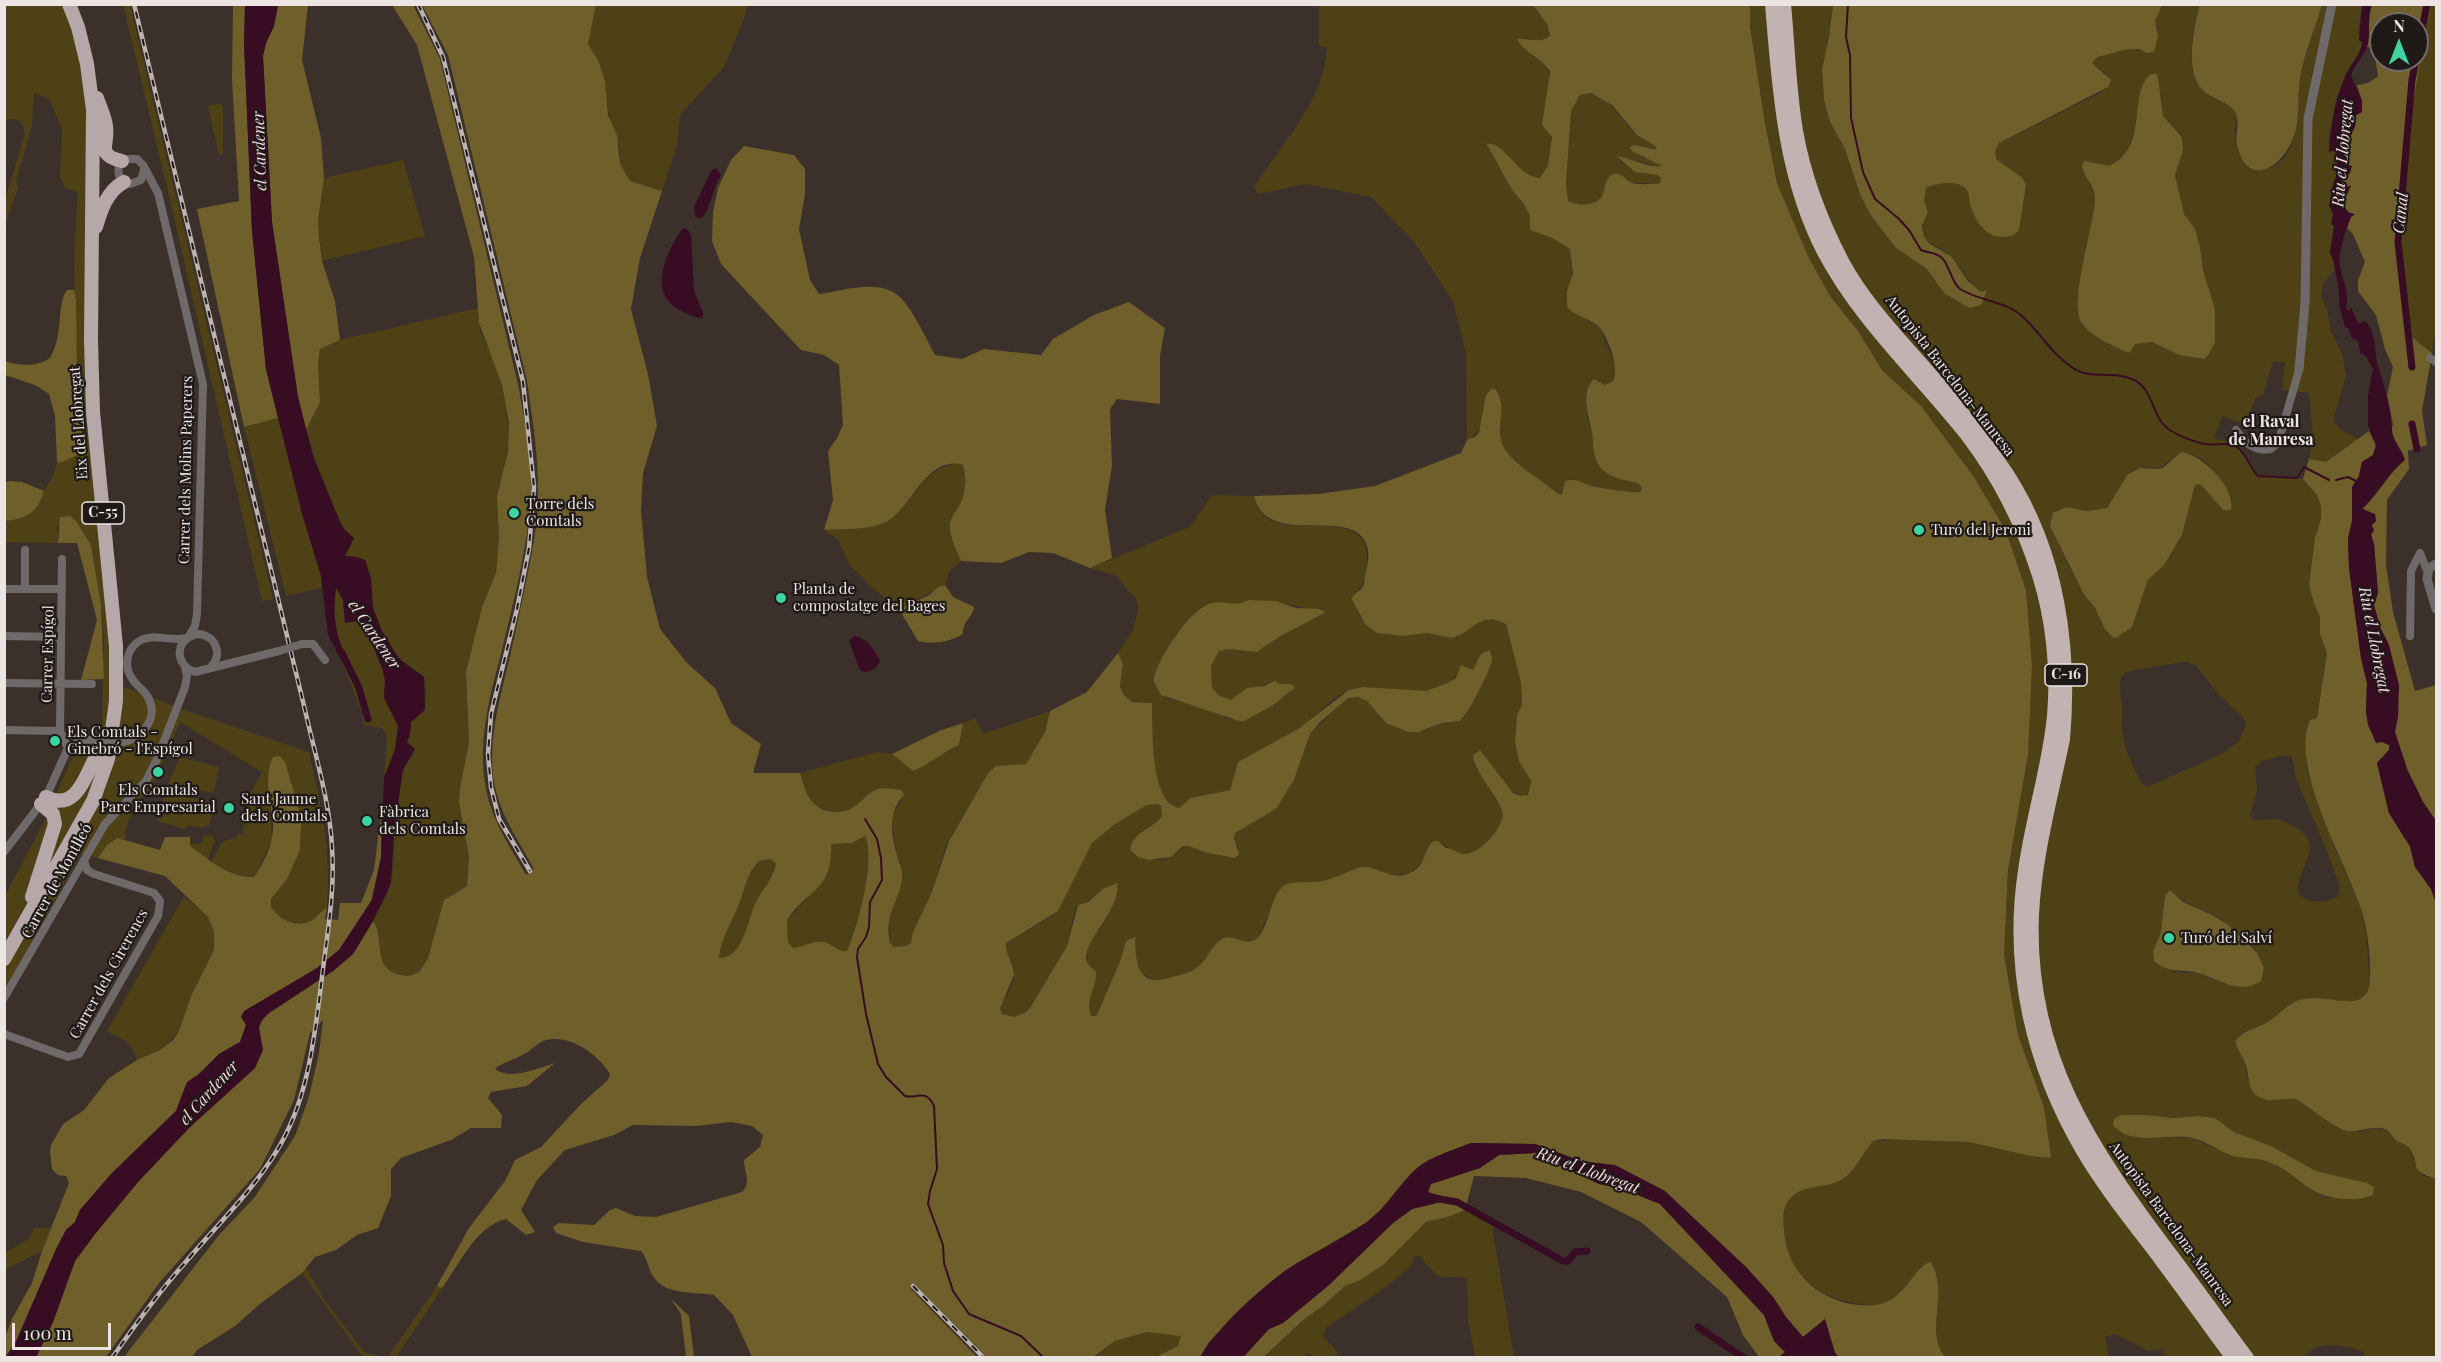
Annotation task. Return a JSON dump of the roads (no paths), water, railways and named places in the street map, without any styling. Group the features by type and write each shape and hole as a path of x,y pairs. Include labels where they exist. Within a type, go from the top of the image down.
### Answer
{"highway":[{"name":"Eix del Llobregat","path":"4,947 87,797 106,741 109,701 109,646 85,376 86,90 77,44 64,4"},
{"name":"Eix del Llobregat","path":"4,959 93,801 102,779 113,730 117,677 93,412 91,274 93,110 90,77 82,42 69,4"},
{"name":"Autopista Barcelona-Manresa","path":"1772,4 1778,86 1789,152 1798,189 1824,250 1841,281 1866,316 1968,436 1995,477 2025,536 2040,579 2052,639 2054,714 2024,872 2020,931 2028,1013 2041,1063 2083,1151 2132,1222 2233,1358"},
{"name":"Autopista Barcelona-Manresa","path":"1784,4 1796,130 1804,169 1829,235 1844,266 1863,293 1941,387 2008,476 2032,522 2053,581 2065,649 2065,718 2063,740 2035,874 2032,952 2037,995 2046,1038 2056,1070 2084,1129 2129,1199 2247,1358"},
{"path":"82,42 90,59 95,88 107,128 104,145 106,152 108,156 122,161"},
{"path":"91,274 95,232 100,212 109,195 124,182"},
{"path":"31,901 54,833 49,804 70,799 76,793 97,752 106,741"}],"street":[{"path":"2236,430 2244,441 2257,449 2271,449 2278,443 2299,370 2305,303 2308,119 2332,4"},
{"path":"130,157 137,159 143,165 144,170 138,181 130,184 124,182 118,172 122,161 130,157"},
{"name":"Carrer dels Molins Paperers","path":"144,170 156,189 162,206 203,384 197,614 195,626 188,637"},
{"path":"138,181 156,189"},
{"path":"25,550 25,589"},
{"path":"2410,636 2411,571 2420,553 2428,574"},
{"name":"Carrer Espígol","path":"62,559 60,731 68,748"},
{"path":"2436,564 2429,568 2427,579 2436,609"},
{"path":"4,589 62,589"},
{"name":"Carrer dels Molins Paperers","path":"197,614 200,628 205,635"},
{"path":"4,852 49,804 68,748 79,741 131,740 142,733 150,718 150,702 134,683 128,671 130,651 140,640 164,638 175,641 196,634 205,635 212,640 224,660 237,663"},
{"path":"4,636 61,637"},
{"path":"179,655 180,646 188,637"},
{"path":"164,638 172,644 185,667 191,671 201,672 302,644 313,644 325,660"},
{"path":"210,668 216,661 218,651"},
{"name":"Carrer de Montlleó","path":"185,667 185,687"},
{"name":"Carrer de Montlleó","path":"4,998 110,816 146,781 185,687 201,672"},
{"path":"4,683 92,684"},
{"path":"4,730 60,731"},
{"path":"84,860 87,870 94,874"},
{"path":"73,882 79,877 94,874"},
{"name":"Carrer dels Cirerencs","path":"4,1034 64,1056 76,1056 83,1050 158,916 160,901 154,893 94,874"},
{"path":"4,1004 14,983"}],"water":[{"name":"el Cardener","path":"245,5 278,5 274,26 263,56 272,222 298,397 313,456 341,524 354,538 345,556 365,560 371,578 373,608 382,631 399,659 424,677 425,710 411,722 407,742 415,749 403,769 394,831 391,883 373,921 353,954 333,971 270,1012 261,1021 259,1027 263,1050 255,1068 190,1127 138,1182 95,1234 75,1261 53,1322 36,1357 6,1357 15,1344 57,1247 66,1230 75,1222 80,1210 111,1174 176,1111 187,1082 202,1072 219,1054 240,1042 246,1025 241,1017 244,1011 317,968 339,950 373,898 381,857 384,777 395,750 398,726 384,698 385,680 382,668 366,629 356,621 345,623 343,600 336,588 334,607 336,625 340,642 348,659 342,662 328,635 321,576 302,514 266,369 252,231 244,43"},
{"name":"Riu el Llobregat","path":"2362,5 2372,5 2369,12 2368,44 2351,75 2362,101 2362,112 2356,115 2355,127 2347,141 2350,143 2346,165 2352,166 2350,173 2341,181 2342,190 2351,185 2344,197 2343,205 2349,213 2355,214 2351,217 2342,242 2340,267 2347,293 2346,308 2349,311 2351,307 2358,324 2365,321 2372,331 2378,366 2389,406 2392,434 2405,460 2362,509 2375,514 2376,521 2372,525 2374,530 2371,535 2374,544 2378,593 2374,605 2380,627 2389,645 2399,685 2395,732 2407,769 2423,802 2436,821 2436,903 2431,889 2415,867 2410,846 2389,813 2377,763 2389,750 2389,745 2382,742 2376,743 2368,725 2367,683 2361,658 2349,568 2348,538 2352,521 2352,487 2359,476 2362,462 2373,455 2376,445 2368,425 2368,396 2373,369 2366,356 2360,353 2358,341 2351,337 2349,329 2345,327 2339,305 2339,290 2330,252 2334,226 2331,224 2333,214 2329,205 2336,177 2338,149 2329,152 2338,97 2346,74 2361,47 2362,42 2359,40"},
{"path":"716,168 721,175 708,208 702,218 695,217 694,207 711,171"},
{"path":"683,228 687,229 691,235 694,291 703,318 694,317 680,310 670,303 664,294 662,283 666,260"},
{"path":"854,636 866,642 878,657 880,661 872,670 866,672 860,670 849,641"},
{"name":"Riu el Llobregat","path":"1471,1143 1535,1144 1581,1161 1615,1165 1665,1191 1746,1267 1773,1297 1803,1337 1825,1319 1835,1353 1839,1357 1779,1357 1785,1352 1774,1341 1764,1315 1660,1204 1623,1189 1599,1184 1557,1164 1551,1156 1535,1153 1499,1155 1480,1168 1431,1184 1428,1192 1442,1196 1441,1202 1412,1209 1393,1223 1329,1285 1283,1323 1269,1329 1243,1357 1200,1357 1228,1322 1276,1278 1367,1222 1381,1210 1417,1168 1436,1157"}],"waterway":[{"path":"1848,4 1846,37 1850,55 1851,118 1863,172 1875,199 1909,230 1921,250 1942,258 1960,289 2015,311 2029,322 2058,356 2080,372 2127,377 2141,384 2167,428 2185,438 2201,443 2230,444 2237,447 2258,476 2297,478 2304,467 2329,480"},
{"name":"Canal","path":"2425,12 2427,4"},
{"name":"Canal","path":"2412,367 2398,242 2414,72"},
{"name":"Canal","path":"2412,424 2417,449"},
{"path":"2336,480 2348,477 2358,482"},
{"path":"342,653 359,688 368,719"},
{"path":"865,819 877,839 882,880 870,902 869,927 858,949 857,957 866,1014 878,1064 886,1077 905,1096 928,1097 934,1106 937,1169 928,1204 943,1245 944,1263 953,1291 969,1314 1021,1336 1044,1358"},
{"path":"1433,1198 1457,1202 1563,1261 1568,1261 1575,1252 1587,1251"},
{"path":"1698,1327 1744,1358"}],"railway":[{"path":"112,1358 165,1286 255,1182 276,1152 287,1131 304,1087 314,1040 333,879 331,831 322,779 134,4"},
{"path":"418,4 443,57 523,382 534,487 529,548 517,609 491,714 488,754 491,787 499,819 530,871"},
{"path":"913,1286 984,1358"}],"place":[{"name":"Torre dels Comtals","path":"514,513"},
{"name":"Turó del Jeroni","path":"1919,530"},
{"name":"Planta de compostatge del Bages","path":"781,598"},
{"name":"Els Comtals - Ginebró - l'Espígol","path":"55,741"},
{"name":"Els Comtals Parc Empresarial","path":"158,772"},
{"name":"Sant Jaume dels Comtals","path":"229,808"},
{"name":"Fàbrica dels Comtals","path":"367,821"},
{"name":"Turó del Salví","path":"2169,938"}],"district":[{"name":"el Raval de Manresa","path":"2271,431"}]}
